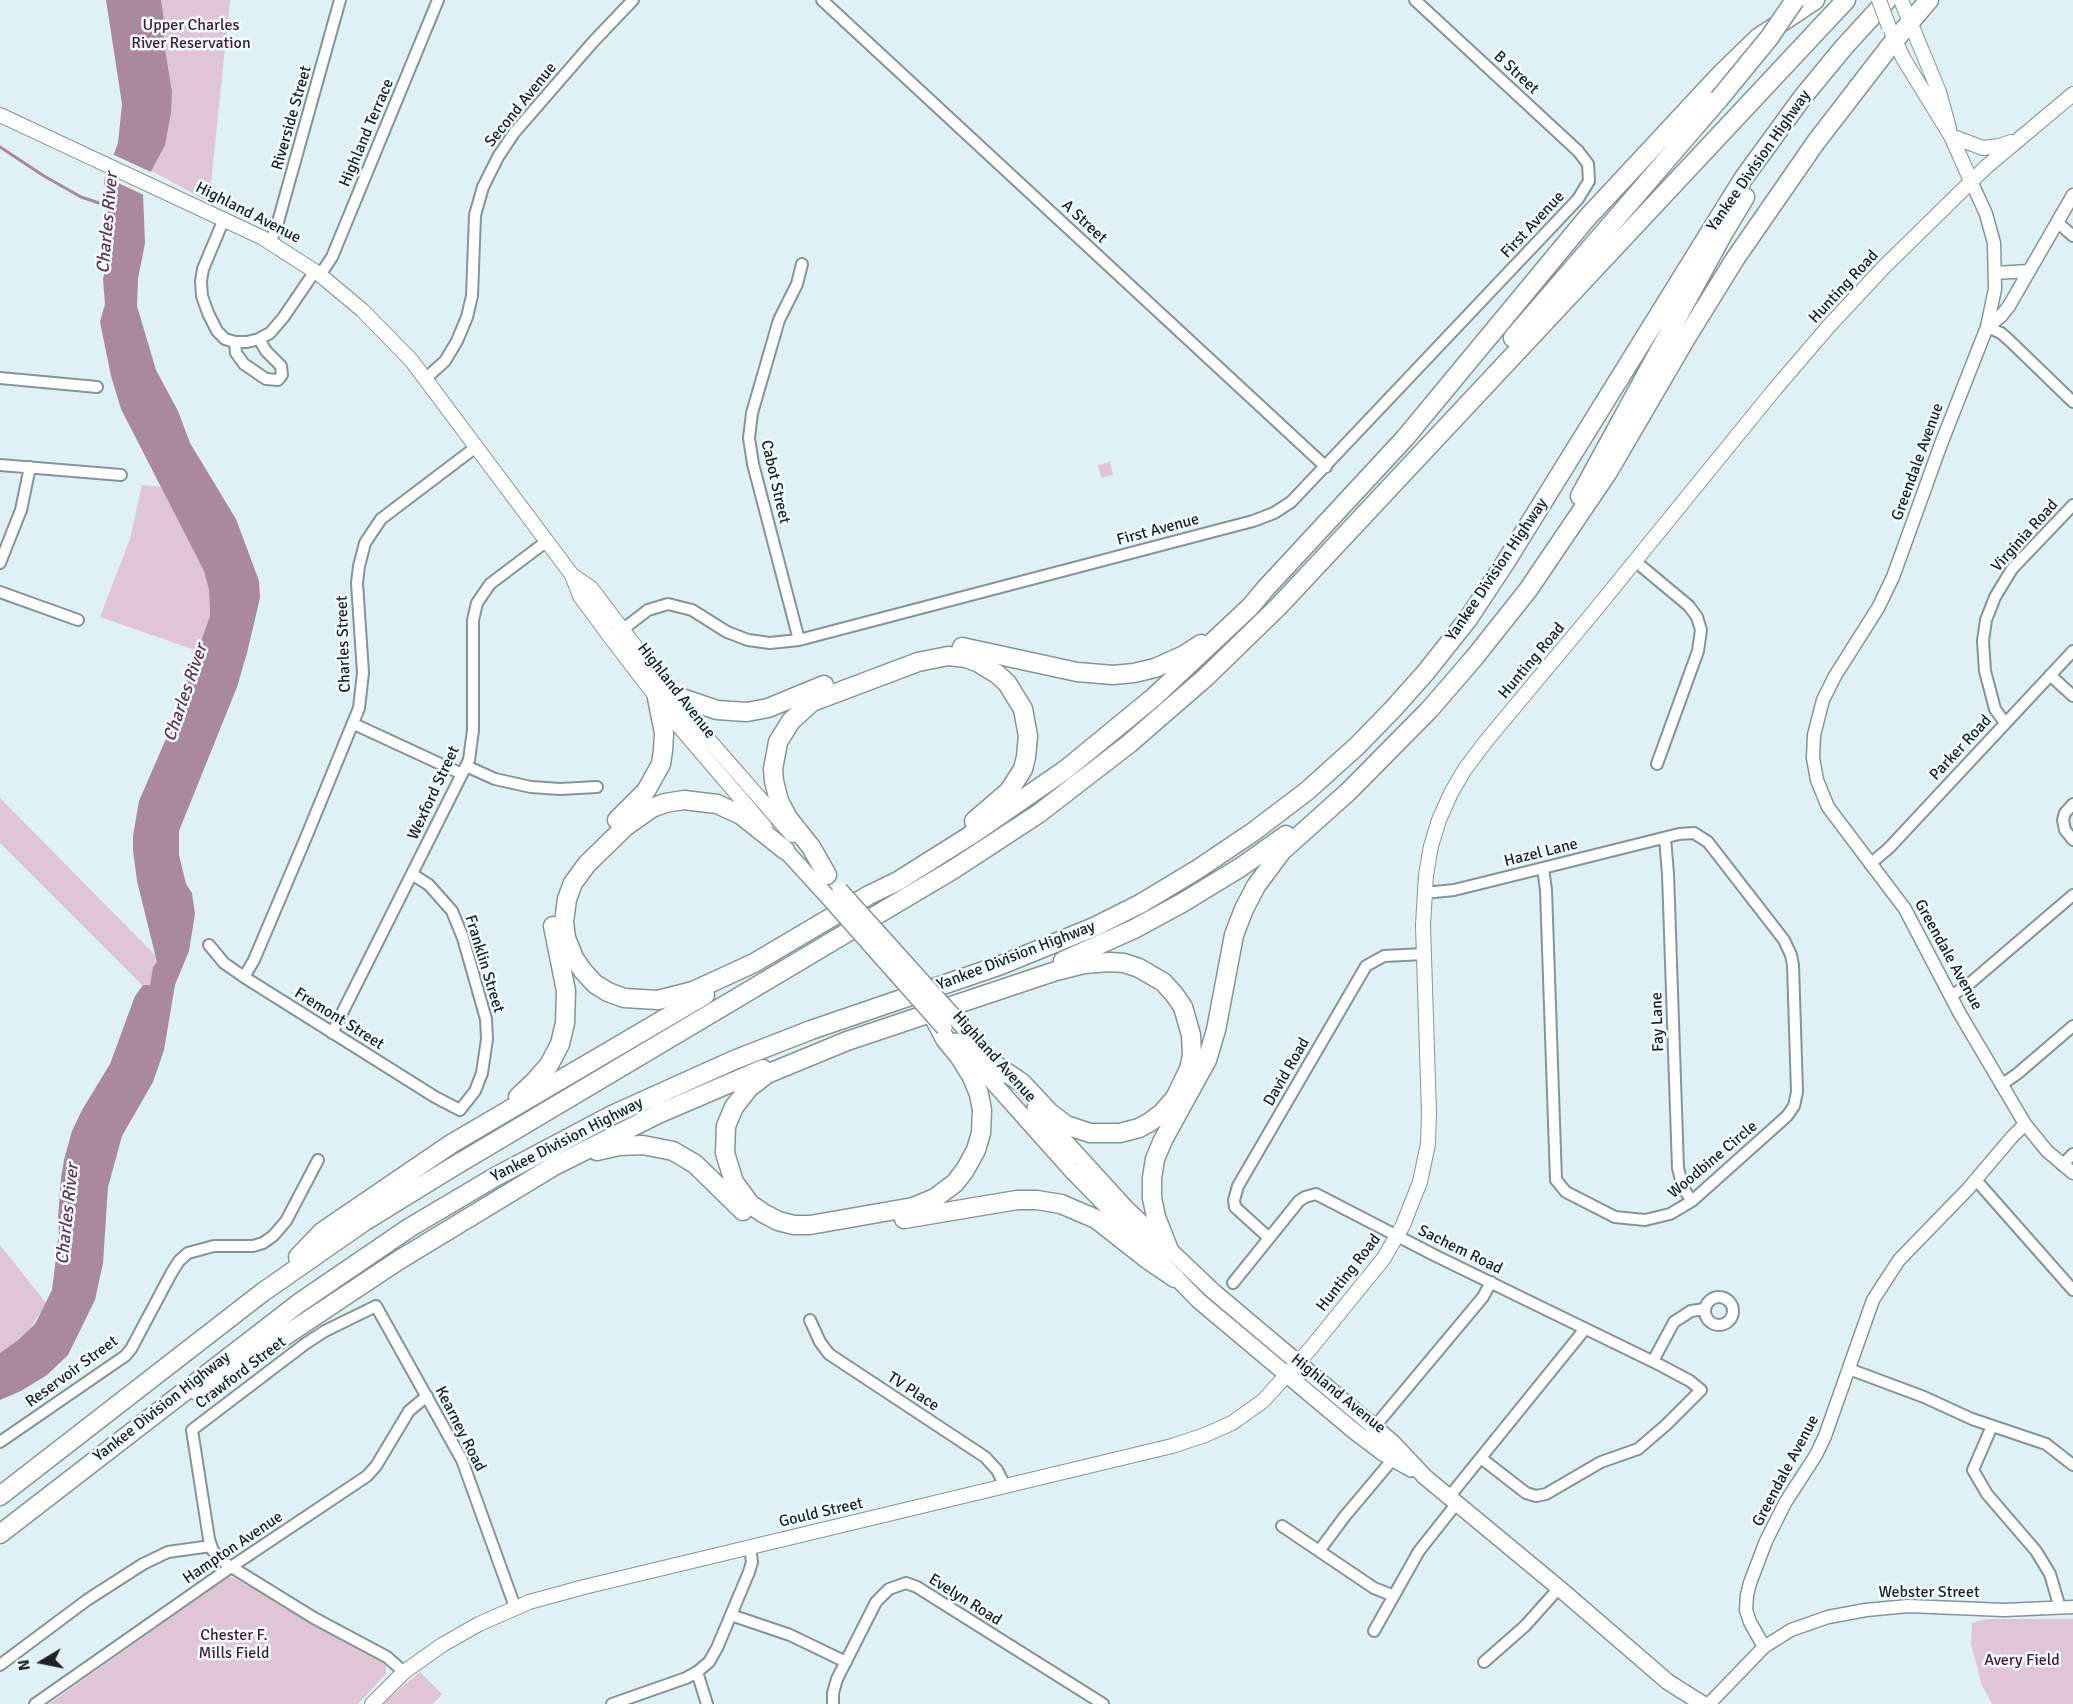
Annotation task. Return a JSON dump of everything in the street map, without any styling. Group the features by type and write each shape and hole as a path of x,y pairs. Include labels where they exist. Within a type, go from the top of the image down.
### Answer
{"highway":[{"path":"1454,419 1487,365 1539,309 1719,99 1765,43 1795,0"},
{"path":"263,1292 322,1233 392,1183 476,1128 721,985 869,895 898,881 971,836 1091,750 1198,658 1250,608 1405,438 1587,218 1713,82 1758,38 1815,0"},
{"name":"Yankee Division Highway","path":"0,1496 263,1292 393,1203 926,887 1072,789 1156,721 1230,655 1293,591 1846,0"},
{"name":"Yankee Division Highway","path":"0,1534 272,1323 353,1264 437,1210 523,1161 642,1101 734,1060 812,1030 1032,953 1109,920 1198,870 1294,801 1332,769 1381,722 1431,666 1468,619 1725,207 1791,111 1833,59 1887,0"},
{"path":"1169,1250 1158,1223 1152,1198 1155,1159 1163,1140 1201,1073 1209,1053 1216,1030 1232,944 1244,909 1261,879 1282,851 1348,792 1442,696 1535,580 1599,486 1735,258 1892,33 1929,0"},
{"path":"1514,605 1576,504 1724,232 1772,158 1791,111"},
{"path":"476,1128 534,1082 549,1065 560,1044 567,1004 553,932 555,899 564,876 574,862 639,799 656,776 664,745 663,696 722,711 756,711 914,652 945,646 970,649 1092,675 1134,673 1161,666 1193,649 1224,626 1266,588"},
{"path":"827,874 811,847 785,814 774,781 775,753 791,721 804,708 821,697 918,662 948,656 966,658 979,663 1007,683 1023,709 1027,723 1028,744 1020,775 1009,791 977,818 869,895"},
{"path":"974,997 1095,947 1182,903 1269,848 1370,769"},
{"path":"754,963 710,984 670,998 642,1000 616,995 589,978 574,958 564,927 567,899 576,878 590,860 637,817 665,803 690,800 723,806 741,815 785,849"},
{"path":"943,1023 972,1077 982,1110 979,1142 973,1157 962,1175 939,1195 913,1207 810,1225 794,1225 778,1221 754,1207 741,1193 727,1165 724,1147 729,1119 741,1096 757,1080 776,1070 847,1041 974,997 1075,966 1103,962 1124,963 1152,974 1169,988 1183,1007 1190,1029 1191,1063 1175,1098 1162,1113 1150,1122 1119,1134 1090,1133 1066,1125 1049,1112 1022,1083 997,1066"},
{"path":"155,1413 223,1377 399,1260 554,1166 593,1145 683,1103 788,1060 825,1046 847,1041"},
{"path":"528,1183 600,1150 636,1144 658,1146 673,1151 695,1164 756,1221 779,1232 799,1236 1003,1202 1043,1201 1074,1208 1096,1219 1175,1278"}],"main road":[{"path":"1878,0 1905,62 1951,136 1985,149 2020,138"},
{"path":"1901,0 1941,100 1951,136 1971,182"},
{"name":"Hunting Road","path":"1287,1376 1373,1271 1398,1235 1420,1182 1428,1144 1429,1092 1424,954 1424,893 1427,865 1436,829 1447,802 1466,769 1486,740 1817,339 1884,267 1971,182 2073,94"},
{"name":"Highland Avenue","path":"0,115 224,219 270,243 317,273 377,324 425,379 572,574 580,596 616,634 721,777 785,849 834,893 1072,1171 1205,1307 1287,1376 1369,1433 1392,1442 1425,1477 1668,1682 1703,1704"},
{"name":"Highland Avenue","path":"663,696 716,750 827,874 834,893 943,1023 997,1066 1092,1172 1169,1250 1225,1302 1298,1363 1393,1459 1425,1477"},
{"name":"Gould Street","path":"372,1704 404,1672 460,1634 515,1607 577,1588 1172,1446 1232,1423 1253,1409 1287,1376"}],"street":[{"name":"Riverside Street","path":"270,243 276,229 340,0"},
{"name":"Highland Terrace","path":"259,339 279,324 317,273 332,257 438,0"},
{"name":"Second Avenue","path":"425,379 445,361 467,317 472,296 475,215 483,187 498,157 514,133 593,42 633,0"},
{"name":"A Street","path":"822,0 1326,467"},
{"name":"B Street","path":"1415,0 1578,151 1588,164 1590,173"},
{"name":"First Avenue","path":"616,634 648,610 668,604 692,610 727,632 748,640 770,643 799,640 1261,519 1274,513 1292,502 1326,467 1578,199 1588,185 1590,173"},
{"path":"1971,182 1981,200 1991,229 1995,273 1994,296 1987,327 2001,333 2073,402"},
{"name":"Greendale Avenue","path":"1764,1647 1746,1610 1750,1583 1766,1541 1785,1503 1825,1436 1873,1300 1899,1260 1976,1180 2025,1124 1951,996 1905,909 1835,819 1822,794 1813,758 1816,726 1831,684 1878,608 1893,577 1943,438 1987,327 2006,311 2073,195"},
{"path":"224,219 203,269 201,286 208,313 217,331 225,339 247,342 259,339 266,351 281,366 282,375 278,380 266,379 244,364 237,356 235,342"},
{"path":"2057,222 2073,236"},
{"name":"Cabot Street","path":"799,640 753,464 749,438 752,413 776,330 784,308 797,284 802,264"},
{"path":"1995,273 2029,271"},
{"path":"0,378 97,387"},
{"name":"Charles Street","path":"244,977 254,960 354,724 362,689 363,665 357,583 360,558 365,543 381,519 476,447"},
{"path":"0,465 121,475"},
{"path":"0,563 21,510 30,467"},
{"name":"Virginia Road","path":"2005,723 1995,709 1985,671 1983,641 1986,620 1995,597 2012,569 2073,505"},
{"name":"Wexford Street","path":"332,1033 464,770 473,738 473,620 477,603 490,584 547,541"},
{"path":"1635,561 1689,606 1697,617 1701,630 1698,651 1657,764"},
{"path":"0,592 78,620"},
{"name":"Parker Road","path":"1870,864 1888,848 2073,651"},
{"path":"2050,675 2073,696"},
{"path":"354,724 464,770 495,779 531,787 560,789 597,787"},
{"path":"2073,804 2065,813 2063,820 2065,830 2073,840"},
{"name":"Woodbine Circle","path":"1543,868 1546,890 1556,1180 1566,1192 1602,1212 1630,1220 1664,1216 1681,1209 1692,1201 1787,1116 1794,1106 1797,1092 1793,965 1791,954 1784,940 1708,842 1694,833 1665,838"},
{"name":"Hazel Lane","path":"1424,893 1454,890 1665,838"},
{"name":"Fay Lane","path":"1665,838 1669,886 1678,1168 1683,1188 1692,1201"},
{"name":"Franklin Street","path":"412,874 429,885 452,911 486,1018 487,1047 481,1079 472,1097 460,1110"},
{"path":"1951,996 1969,984 2073,895"},
{"name":"Fremont Street","path":"209,945 224,963 244,977 460,1110"},
{"name":"David Road","path":"1269,1238 1235,1207 1234,1200 1238,1186 1366,966 1384,956 1424,954"},
{"path":"2001,1085 2073,1026"},
{"path":"2025,1124 2041,1145 2073,1173"},
{"path":"2062,1165 2073,1154"},
{"name":"Reservoir Street","path":"0,1442 128,1353 172,1272 188,1253 214,1246 258,1245 278,1232 318,1160"},
{"path":"1976,1180 2073,1290"},
{"name":"Sachem Road","path":"1233,1282 1299,1201 1316,1194 1653,1361 1690,1381 1701,1390 1638,1449 1601,1462 1546,1494 1536,1496 1526,1493 1480,1458"},
{"path":"1369,1433 1483,1297 1491,1282"},
{"name":"Kearney Road","path":"376,1306 466,1469 515,1607"},
{"name":"Crawford Street","path":"211,1546 192,1430 307,1342 356,1314 376,1306"},
{"path":"1653,1361 1674,1322 1692,1311 1705,1309"},
{"name":"TV Place","path":"810,1320 820,1342 829,1354 985,1457 997,1470 1005,1486"},
{"path":"1374,1631 1419,1551 1480,1458 1585,1329"},
{"path":"1849,1369 1924,1397 1972,1419 2046,1444 2073,1465"},
{"name":"Hampton Avenue","path":"35,1704 368,1474 376,1466 409,1411 426,1396"},
{"path":"1992,1426 1973,1470 1987,1494 2036,1551 2050,1574 2060,1608"},
{"path":"1319,1551 1393,1459"},
{"path":"1282,1526 1374,1588 1394,1596"},
{"path":"0,1665 87,1600 143,1564 168,1552 211,1546 217,1557 231,1567 314,1618 387,1658 404,1672"},
{"path":"612,1704 697,1672 709,1662 751,1567 750,1547"},
{"name":"Evelyn Road","path":"833,1704 835,1684 882,1595 897,1585 910,1584 1103,1704"},
{"path":"1484,1662 1525,1626 1559,1588"},
{"name":"Webster Street","path":"1708,1704 1764,1647 1802,1625 1828,1617 1908,1606 2004,1610 2073,1607"},
{"path":"731,1615 785,1633 846,1662"},
{"path":"697,1672 707,1704"}],"green space":[{"name":"Upper Charles River Reservation","path":"150,0 230,0 209,202 150,170"},
{"path":"1110,462 1113,475 1101,478 1098,465"},
{"path":"142,485 161,487 204,571 209,590 210,616 198,651 100,617 130,539"},
{"path":"0,798 156,956 157,962 153,967 150,985 142,985 0,843"},
{"path":"0,1245 46,1303 30,1329 0,1353"},
{"name":"Chester F. Mills Field","path":"233,1577 383,1663 386,1666 386,1674 358,1704 49,1704 227,1578"},
{"name":"Avery Field","path":"1986,1619 2073,1619 2073,1704 1992,1704 1982,1686 1971,1644 1972,1623"},
{"path":"420,1672 442,1694 433,1704 382,1704"}],"water":[{"name":"Charles River","path":"106,0 161,0 164,43 172,92 171,113 165,145 148,177 143,195 145,243 138,279 137,306 156,370 178,411 190,443 236,519 259,581 260,598 237,687 179,831 179,855 186,884 192,893 195,914 189,951 175,985 164,1050 153,1082 122,1136 108,1187 103,1263 95,1300 68,1355 47,1375 21,1391 0,1400 0,1353 35,1324 52,1290 59,1234 61,1178 72,1131 110,1064 135,996 143,985 150,985 153,967 157,962 137,881 133,836 139,801 168,734 210,616 209,590 204,571 121,409 111,376 100,322 105,304 103,279 110,248 104,181 118,143 122,104"}],"pier":[{"path":"112,154 153,173 146,196 103,176"}],"waterway":[{"name":"Charles River","path":"0,147 81,197 108,206"}]}
